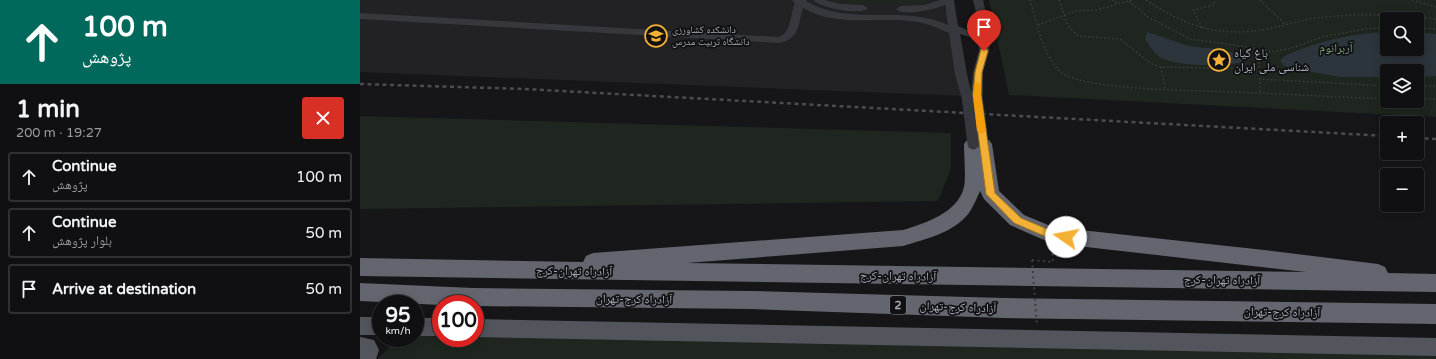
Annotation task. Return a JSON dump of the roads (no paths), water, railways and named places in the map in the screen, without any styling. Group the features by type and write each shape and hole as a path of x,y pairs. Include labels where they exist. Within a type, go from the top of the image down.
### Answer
{"highway":[{"path":"545,270 601,260 903,238 928,230 948,221 962,208 974,188 978,144"},
{"path":"978,144 990,194 1017,220 1051,235 1264,258 1436,280"},
{"name":"آزادراه تهران-کرج","path":"360,267 1436,283"},
{"name":"آزادراه کرج-تهران","path":"360,292 473,297 751,300 1004,308 1436,314"}],"main road":[{"path":"360,326 372,326"},
{"path":"484,328 1436,347"}],"street":[{"path":"818,0 846,7 916,9 941,4 948,0 961,74 972,96 978,144"},
{"path":"972,96 984,51 984,26 978,0"},
{"path":"360,16 780,40 787,38 792,33 800,1 820,12 842,16 915,17 970,34 984,26"},
{"path":"929,6 923,13 924,16 931,21"}],"railway":[{"path":"360,84 525,89 1380,136"},
{"path":"1424,138 1436,139"}],"place":[{"name":"دانشکده کشاورزی دانشگاه تربیت مدرس","path":"656,36"},
{"name":"باغ گیاه‌ شناسی ملی ایران","path":"1219,60"}],"park label":[{"name":"آربرانوم","path":"1336,48"}]}
